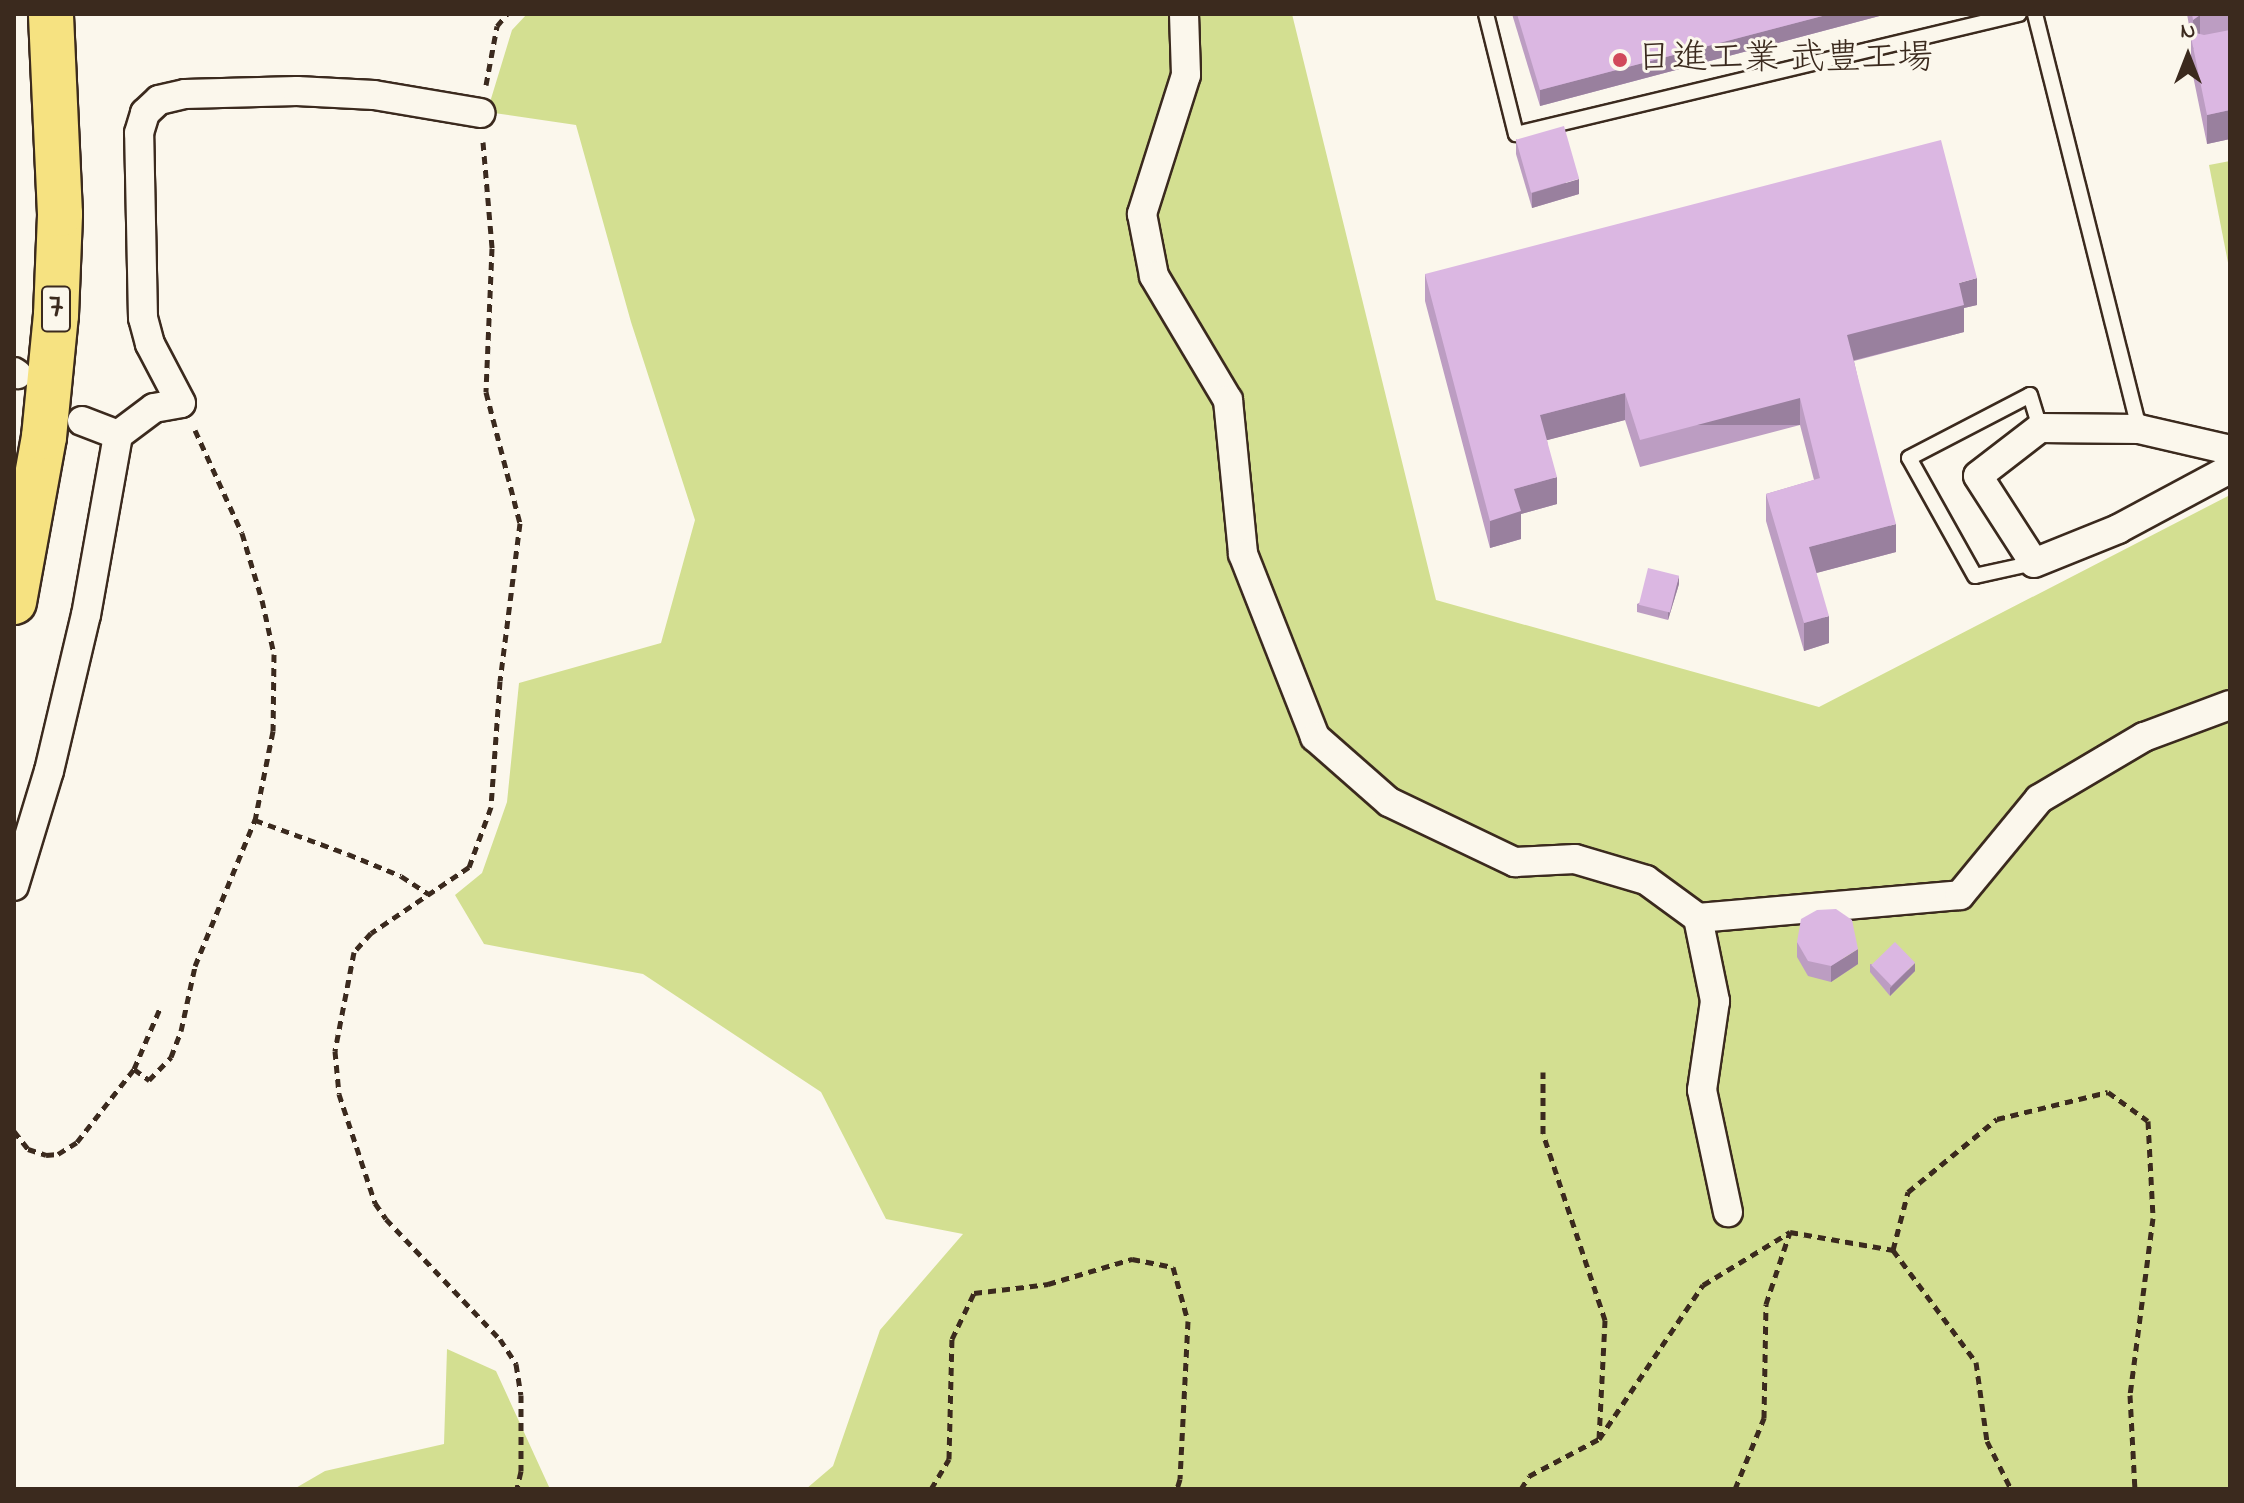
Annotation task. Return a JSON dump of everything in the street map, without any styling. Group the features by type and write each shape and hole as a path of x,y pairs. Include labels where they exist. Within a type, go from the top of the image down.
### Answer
{"highway":[{"name":"7","path":"14,602 44,437 56,315 60,214 51,14"}],"street":[{"path":"1184,14 1186,75 1142,214 1154,276 1228,400 1243,554 1315,737 1389,802 1515,862 1575,859 1646,880 1698,918 1960,895 2039,799 2144,737 2230,705"},
{"path":"14,886 49,771 86,615 118,435 154,408 181,403 150,344 143,318 139,133 145,113 159,100 185,94 297,91 374,95 480,113"},
{"path":"82,421 118,435"},
{"path":"2230,450 2139,429 2040,428 1978,476 2034,563 2118,529 2230,469"},
{"path":"1698,918 1715,1001 1702,1090 1728,1212"}],"lane":[{"path":"1486,14 1516,134 2019,14"},
{"path":"2035,14 2139,429"},
{"path":"2034,563 1975,576 1909,458 2030,395 2040,428"}],"path":[{"path":"507,14 497,26 480,113 492,248 486,392 520,523 500,681 491,807 469,867 371,933 354,952 335,1051 339,1094 375,1203 500,1339 516,1364 521,1410 521,1471 517,1489"},
{"path":"134,1069 149,1080 171,1057 181,1031 195,966 255,820 273,731 274,654 262,600 242,533 215,467 181,403"},
{"path":"255,820 401,876 429,894"},
{"path":"14,1131 28,1149 46,1155 58,1154 77,1142 134,1069 161,1006"},
{"path":"1543,1072 1543,1134 1605,1320 1599,1439"},
{"path":"1893,1250 1908,1192 1997,1119 2108,1092 2148,1121 2153,1218 2130,1395 2135,1489"},
{"path":"1735,1489 1764,1418 1766,1304 1790,1232"},
{"path":"1521,1489 1529,1476 1599,1439 1703,1285 1790,1232 1893,1250 1976,1362 1987,1441 2011,1489"},
{"path":"931,1489 949,1459 952,1339 974,1293 1048,1284 1132,1259 1173,1267 1188,1321 1177,1489"}],"green space":[{"path":"527,14 1292,14 1436,600 1819,707 2230,495 2230,1489 806,1489 833,1466 880,1330 963,1234 886,1219 821,1092 643,974 484,944 455,895 482,873 507,802 519,683 661,643 695,520 631,322 576,125 487,112 512,30"},
{"path":"2230,161 2230,273 2209,165"},
{"path":"447,1349 496,1371 550,1489 294,1489 325,1471 444,1444"}],"building":[{"name":"日進工業 武豊工場","path":"1517,14 1830,14 1540,90"},
{"path":"2230,30 2230,110 2207,115 2191,37 2196,33 2204,35"},
{"path":"1564,126 1579,179 1531,193 1516,140"},
{"path":"1941,140 1977,278 1959,283 1964,305 1847,335 1896,524 1809,547 1829,616 1804,623 1766,494 1820,478 1800,398 1640,440 1625,393 1540,415 1557,477 1514,489 1521,511 1490,521 1425,274"},
{"path":"1648,568 1679,576 1670,613 1639,605"},
{"path":"1836,909 1852,920 1858,949 1831,966 1808,961 1797,942 1801,919 1817,910"},
{"path":"1895,942 1915,963 1891,986 1871,965"}],"place":[{"name":"日進工業 武豊工場","path":"1620,60"}]}
